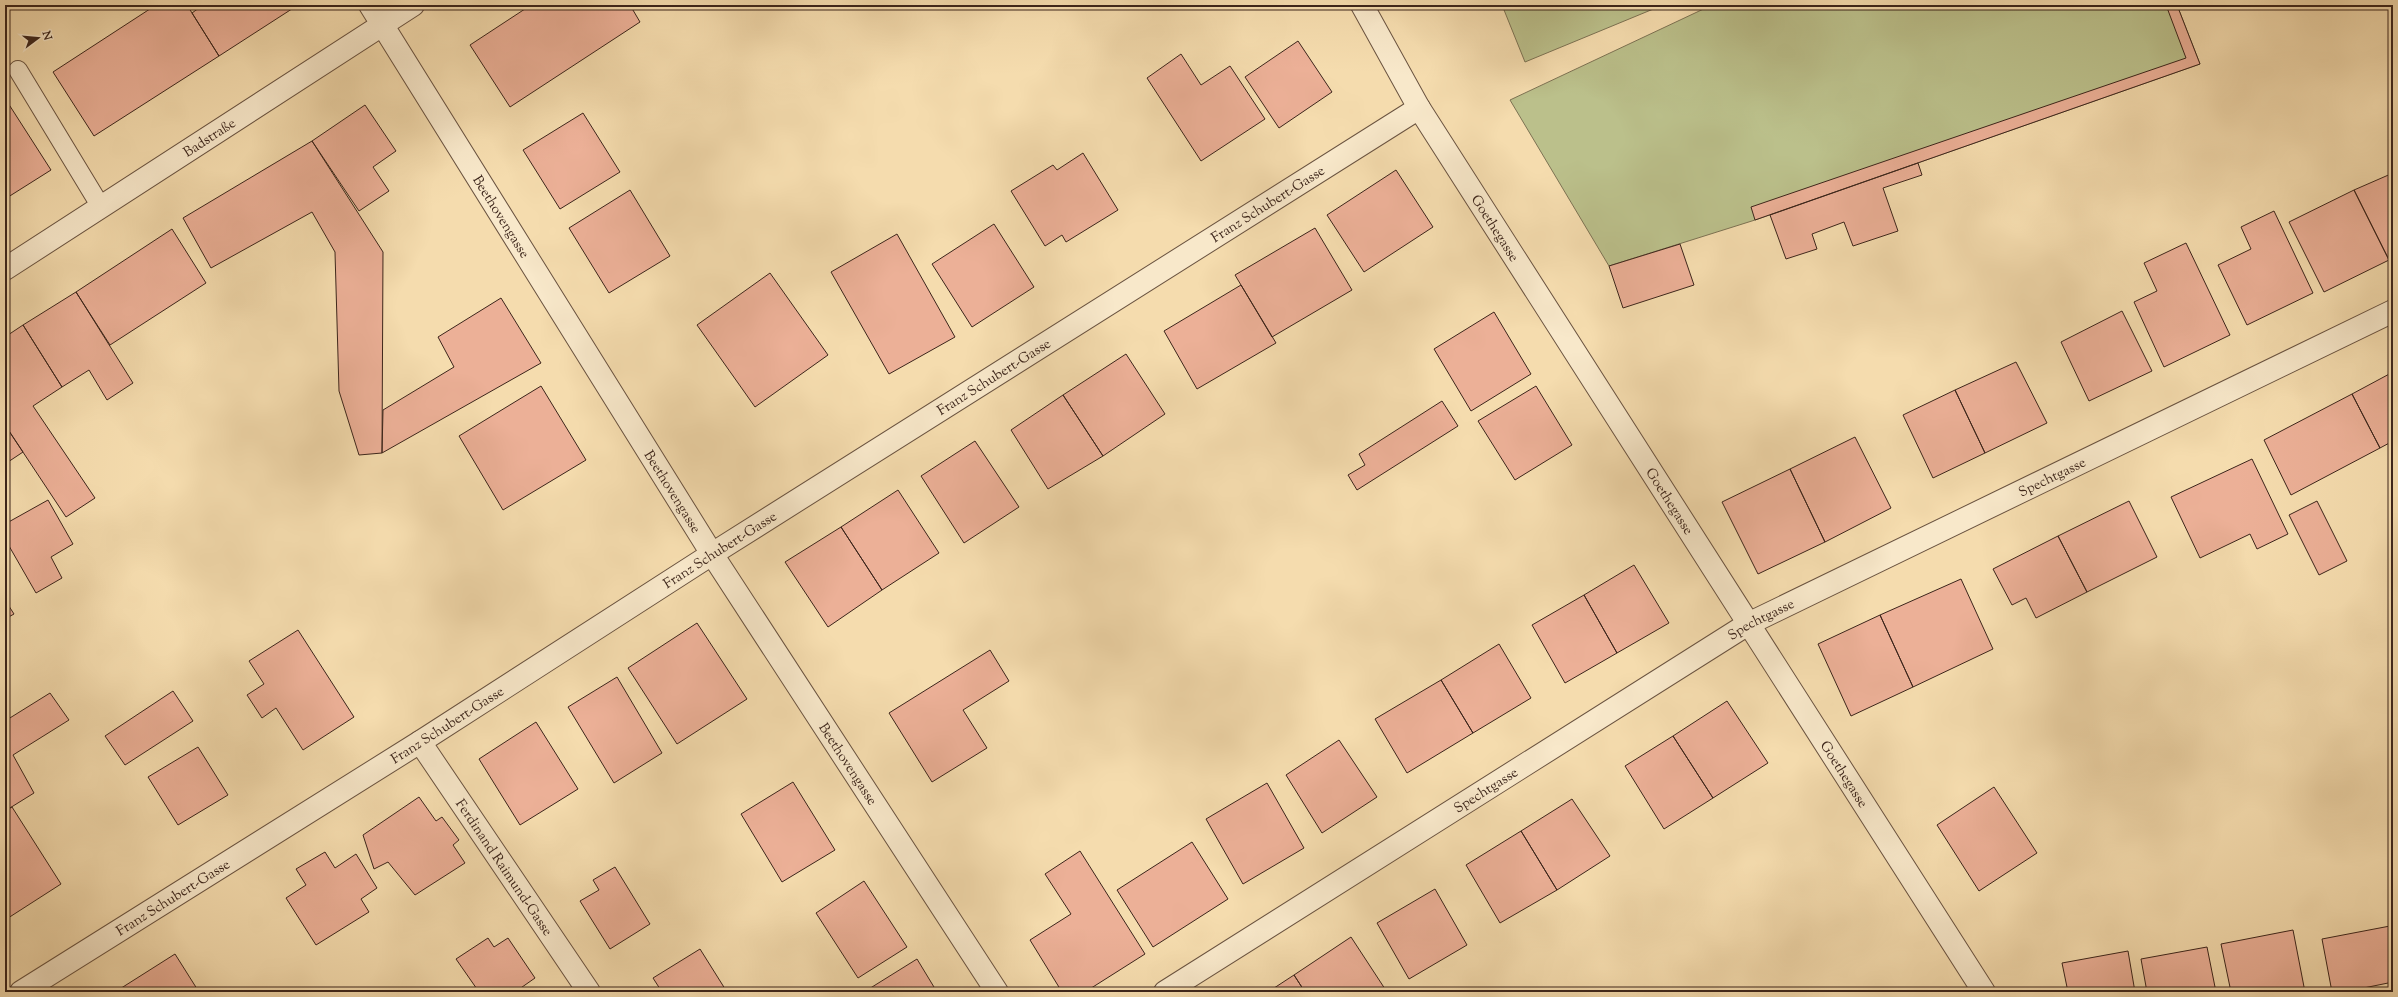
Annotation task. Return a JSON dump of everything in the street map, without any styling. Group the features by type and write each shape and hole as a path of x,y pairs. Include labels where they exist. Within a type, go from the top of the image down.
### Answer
{"street":[{"name":"Beethovengasse","path":"370,5 712,554 997,992"},
{"name":"Badstraße","path":"5,269 413,5"},
{"name":"Goethegasse","path":"1362,5 1419,108 1984,992"},
{"name":"Franz Schubert-Gasse","path":"21,992 420,742 712,554 1419,108"},
{"name":"Spechtgasse","path":"1165,992 1748,624 2393,311"},
{"name":"Ferdinand Raimund-Gasse","path":"420,742 589,992"}],"lane":[{"path":"18,70 101,207"}],"green space":[{"path":"1502,5 1663,5 1525,62"},
{"path":"1712,5 2177,5 2200,64 1755,220 1609,266 1510,100"}],"building":[{"path":"156,5 187,5 219,56 94,136 53,72"},
{"path":"203,5 298,5 219,56 192,13"},
{"path":"531,5 630,5 640,22 510,107 470,45"},
{"path":"2166,5 2177,5 2200,64 1755,220 1751,207 2186,58"},
{"path":"1298,41 1332,92 1279,128 1245,77"},
{"path":"1181,54 1201,85 1230,66 1265,119 1201,161 1147,78"},
{"path":"8,103 51,170 5,199 5,105"},
{"path":"365,105 396,151 373,167 389,191 359,211 312,141"},
{"path":"583,113 620,172 560,209 523,150"},
{"path":"312,141 383,252 382,453 359,455 339,391 335,252 312,212 211,268 183,218"},
{"path":"1083,153 1118,210 1066,242 1062,235 1045,246 1011,191 1053,165 1057,170"},
{"path":"1918,163 1922,175 1883,188 1898,231 1853,246 1844,222 1812,234 1817,249 1786,259 1770,215"},
{"path":"1396,170 1433,227 1364,272 1327,215"},
{"path":"2393,173 2393,258 2389,260 2354,190"},
{"path":"630,190 670,256 609,293 569,228"},
{"path":"2354,190 2389,260 2324,292 2289,222"},
{"path":"2274,211 2313,293 2247,325 2218,265 2251,249 2241,227"},
{"path":"994,224 1034,287 972,327 932,264"},
{"path":"1315,228 1352,290 1272,337 1235,275"},
{"path":"172,229 206,283 110,345 76,292"},
{"path":"897,234 955,337 889,374 831,272"},
{"path":"2186,243 2230,335 2164,367 2134,302 2157,291 2144,263"},
{"path":"1680,244 1694,285 1623,308 1609,266"},
{"path":"770,273 828,355 755,407 697,325"},
{"path":"1241,285 1276,343 1197,389 1164,331"},
{"path":"76,292 133,383 107,400 89,370 62,387 23,325"},
{"path":"501,298 541,363 382,453 383,410 454,367 438,337"},
{"path":"2122,311 2152,371 2089,401 2061,342"},
{"path":"1494,312 1531,374 1471,411 1434,349"},
{"path":"23,325 62,387 33,406 95,498 66,517 5,425 5,337"},
{"path":"1126,354 1165,414 1103,456 1063,395"},
{"path":"2016,362 2047,423 1985,453 1955,390"},
{"path":"2393,372 2393,441 2380,448 2352,394"},
{"path":"541,386 586,460 503,510 459,436"},
{"path":"1536,386 1572,445 1515,480 1478,421"},
{"path":"1955,390 1985,453 1933,478 1903,415"},
{"path":"2352,394 2380,448 2291,495 2264,440"},
{"path":"1063,395 1103,456 1048,489 1011,430"},
{"path":"1442,401 1458,426 1357,490 1348,475 1365,465 1359,454"},
{"path":"5,425 23,452 5,464"},
{"path":"1855,437 1891,508 1825,542 1790,469"},
{"path":"975,441 1019,507 964,543 921,476"},
{"path":"2252,459 2288,534 2257,549 2250,534 2200,558 2171,497"},
{"path":"1790,469 1825,542 1758,574 1722,502"},
{"path":"898,490 939,553 882,590 841,527"},
{"path":"48,500 73,544 51,557 62,578 36,593 5,539 5,524"},
{"path":"2129,501 2157,557 2087,592 2058,536"},
{"path":"2317,501 2347,561 2319,575 2289,515"},
{"path":"841,527 882,590 828,627 785,562"},
{"path":"2058,536 2087,592 2036,618 2026,598 2012,605 1993,569"},
{"path":"1634,565 1669,623 1617,653 1584,595"},
{"path":"1961,579 1993,649 1913,687 1880,615"},
{"path":"1584,595 1617,653 1565,683 1532,625"},
{"path":"5,600 14,614 5,619"},
{"path":"1880,615 1913,687 1851,716 1818,644"},
{"path":"697,623 747,699 677,744 628,668"},
{"path":"298,630 354,717 303,750 276,708 262,718 247,695 264,684 249,661"},
{"path":"1499,644 1531,698 1473,733 1441,680"},
{"path":"990,650 1009,681 963,710 987,748 932,782 889,713"},
{"path":"617,677 662,753 614,783 568,707"},
{"path":"1441,680 1473,733 1407,773 1375,719"},
{"path":"173,691 193,721 125,765 105,736"},
{"path":"50,693 69,720 13,755 34,793 5,811 5,721"},
{"path":"1727,701 1768,763 1713,798 1673,736"},
{"path":"536,722 578,789 520,825 479,759"},
{"path":"1673,736 1713,798 1664,829 1625,766"},
{"path":"1339,740 1377,797 1322,833 1286,775"},
{"path":"198,747 228,795 178,825 148,777"},
{"path":"793,782 835,850 782,882 741,814"},
{"path":"1267,783 1304,848 1243,884 1206,819"},
{"path":"1994,787 2037,853 1979,891 1937,825"},
{"path":"419,797 436,821 442,817 459,840 453,845 465,863 415,895 388,862 374,869 363,835"},
{"path":"1572,799 1610,856 1557,890 1521,831"},
{"path":"12,807 61,884 5,920 5,811"},
{"path":"1521,831 1557,890 1500,923 1466,865"},
{"path":"1192,842 1228,899 1153,947 1117,890"},
{"path":"1080,851 1145,954 1085,992 1062,992 1030,940 1071,914 1045,874"},
{"path":"325,852 335,868 356,854 377,888 361,899 369,912 316,945 286,898 306,885 296,869"},
{"path":"615,867 650,924 610,949 580,901 599,890 593,880"},
{"path":"864,881 907,947 858,978 816,913"},
{"path":"1435,889 1467,945 1409,979 1377,923"},
{"path":"2390,926 2393,941 2393,982 2344,992 2332,992 2322,939"},
{"path":"2293,930 2305,992 2231,992 2221,944"},
{"path":"1351,937 1387,992 1305,992 1294,975"},
{"path":"488,938 494,947 508,938 535,978 515,992 479,992 456,959"},
{"path":"2207,947 2216,992 2147,992 2141,959"},
{"path":"700,949 727,992 662,992 653,978"},
{"path":"2128,951 2135,992 2068,992 2062,963"},
{"path":"175,954 199,992 115,992"},
{"path":"917,959 937,992 864,992"},
{"path":"1294,975 1305,992 1268,992"}]}
